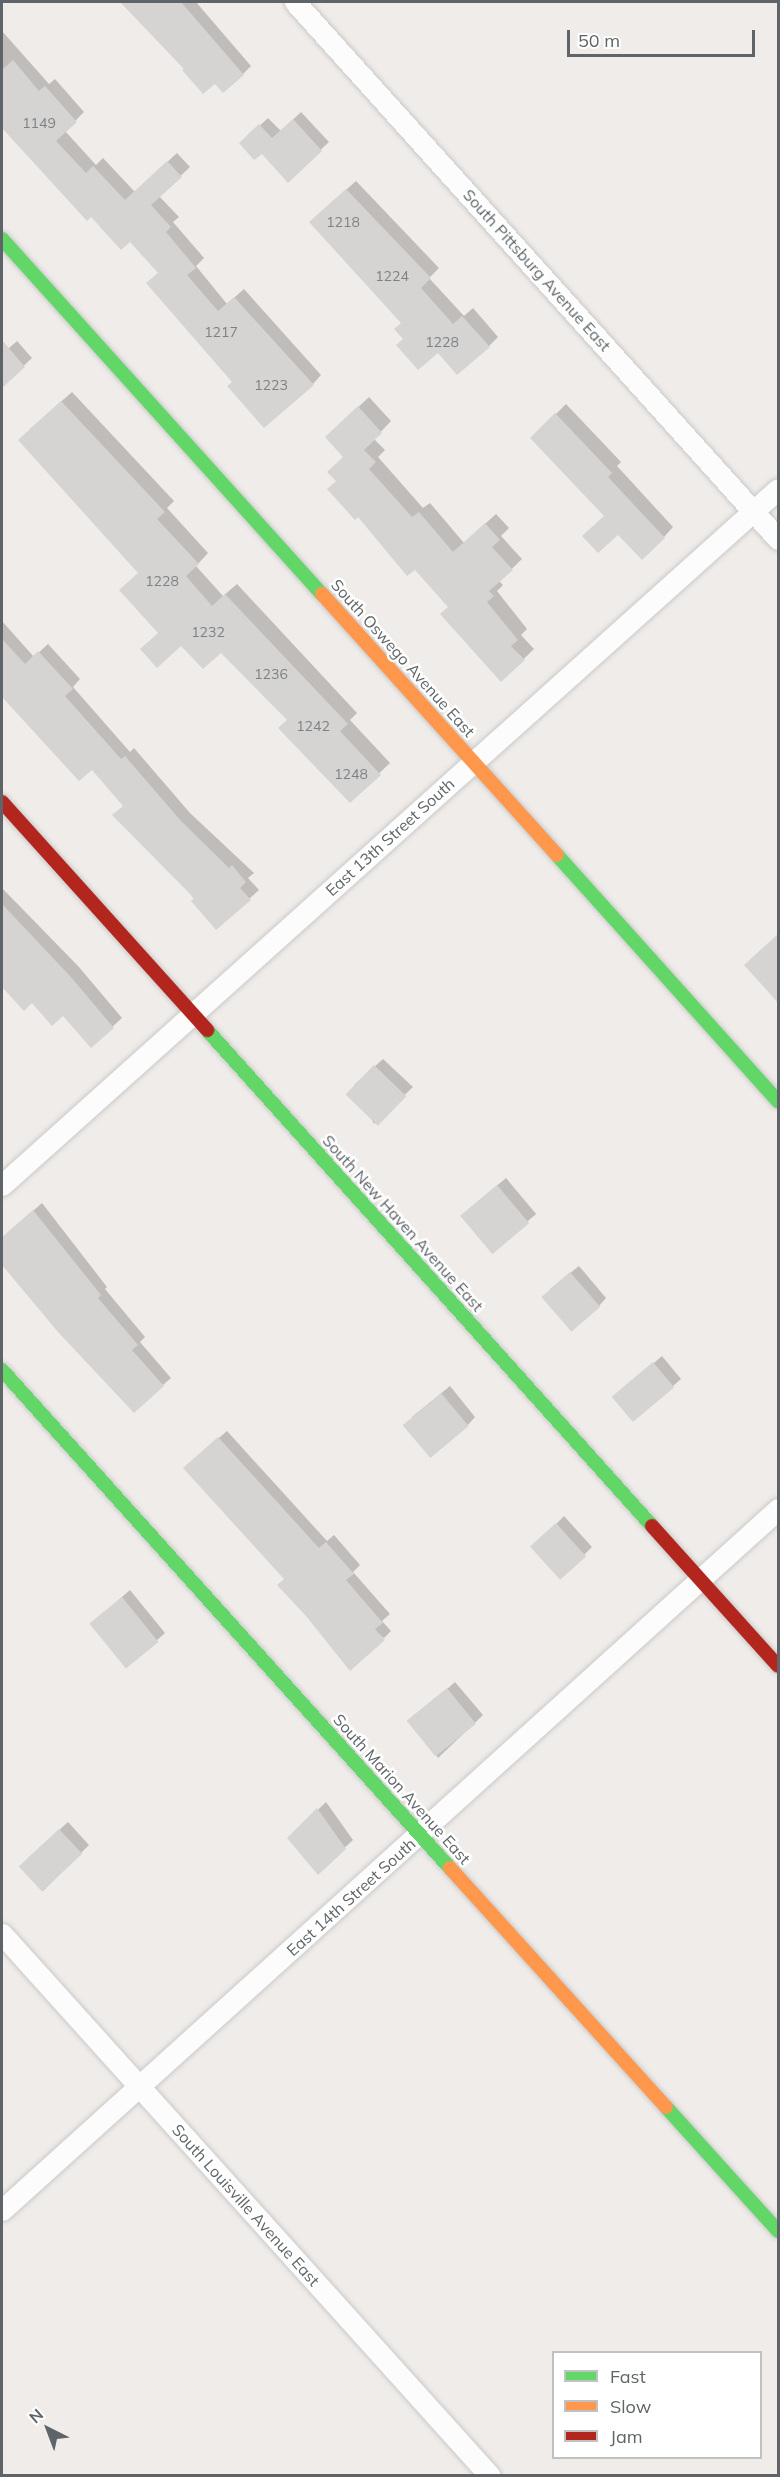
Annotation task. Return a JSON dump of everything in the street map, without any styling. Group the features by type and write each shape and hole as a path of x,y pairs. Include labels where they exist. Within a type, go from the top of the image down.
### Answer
{"street":[{"name":"South Pittsburg Avenue East","path":"295,2 778,539"},
{"name":"South Oswego Avenue East","path":"2,239 778,1101"},
{"name":"East 13th Street South","path":"2,1185 778,489"},
{"name":"South New Haven Avenue East","path":"2,802 778,1666"},
{"name":"South Marion Avenue East","path":"2,1370 778,2231"},
{"name":"East 14th Street South","path":"2,2210 778,1509"},
{"name":"South Louisville Avenue East","path":"2,1934 490,2475"}],"building":[{"path":"120,2 181,2 244,75 223,93 215,84 203,94 182,70 184,69"},
{"path":"13,60 39,91 45,86 77,122 56,141 86,173 93,166 125,200 167,161 182,177 151,205 171,227 166,232 196,268 187,275 218,311 234,297 314,385 264,428 227,386 232,382 146,283 158,273 130,242 121,250 91,217 87,221 2,128 2,70"},
{"path":"293,119 322,151 288,183 262,154 254,160 239,143 259,124 272,138"},
{"path":"346,189 431,278 421,288 453,324 462,316 490,347 457,375 438,353 418,370 396,345 403,339 394,329 401,323 309,222"},
{"path":"2,340 25,367 2,388"},
{"path":"61,401 165,512 157,519 199,564 186,576 212,606 225,594 348,724 340,731 381,775 350,803 278,728 287,720 221,653 203,669 181,646 157,668 140,649 158,633 119,590 138,573 18,440"},
{"path":"358,406 382,433 364,450 376,462 369,469 412,517 419,512 453,552 485,523 500,540 492,547 513,570 489,591 494,596 487,602 518,640 511,646 525,660 501,682 440,614 448,607 415,570 407,576 358,517 355,520 327,489 336,481 327,472 343,457 325,437"},
{"path":"555,413 612,473 608,477 665,538 642,560 618,535 598,553 582,536 604,516 530,438"},
{"path":"2,639 25,664 38,651 73,689 65,696 121,759 125,756 181,821 229,868 232,865 246,882 240,888 251,900 216,930 191,901 194,898 112,815 123,806 92,770 79,781 2,697"},
{"path":"2,904 70,976 114,1028 91,1048 63,1016 52,1026 32,1003 24,1011 2,987"},
{"path":"778,934 778,1003 744,965"},
{"path":"374,1065 406,1096 378,1126 346,1094"},
{"path":"497,1185 529,1223 492,1254 460,1216"},
{"path":"33,1210 101,1295 98,1298 138,1345 132,1350 164,1386 134,1413 58,1332 2,1265 2,1237"},
{"path":"570,1272 600,1307 571,1332 541,1297"},
{"path":"653,1362 674,1387 633,1422 612,1397"},
{"path":"441,1393 469,1426 430,1458 403,1425"},
{"path":"218,1437 319,1548 326,1542 354,1574 346,1580 383,1623 375,1629 385,1640 350,1671 306,1616 277,1585 284,1579 183,1468"},
{"path":"556,1523 586,1556 560,1580 530,1546"},
{"path":"122,1597 159,1642 126,1669 89,1623"},
{"path":"447,1688 476,1724 436,1756 407,1721"},
{"path":"317,1808 346,1849 318,1875 287,1838"},
{"path":"59,1829 82,1854 42,1891 19,1867"}],"traffic: fast":[{"path":"2,239 322,594"},
{"path":"557,855 778,1101"},
{"path":"207,1030 652,1526"},
{"path":"2,1370 450,1868"},
{"path":"666,2107 778,2231"}],"traffic: slow":[{"path":"322,594 557,855"},
{"path":"450,1868 666,2107"}],"traffic: jam":[{"path":"2,802 207,1030"},
{"path":"652,1526 778,1666"}]}
